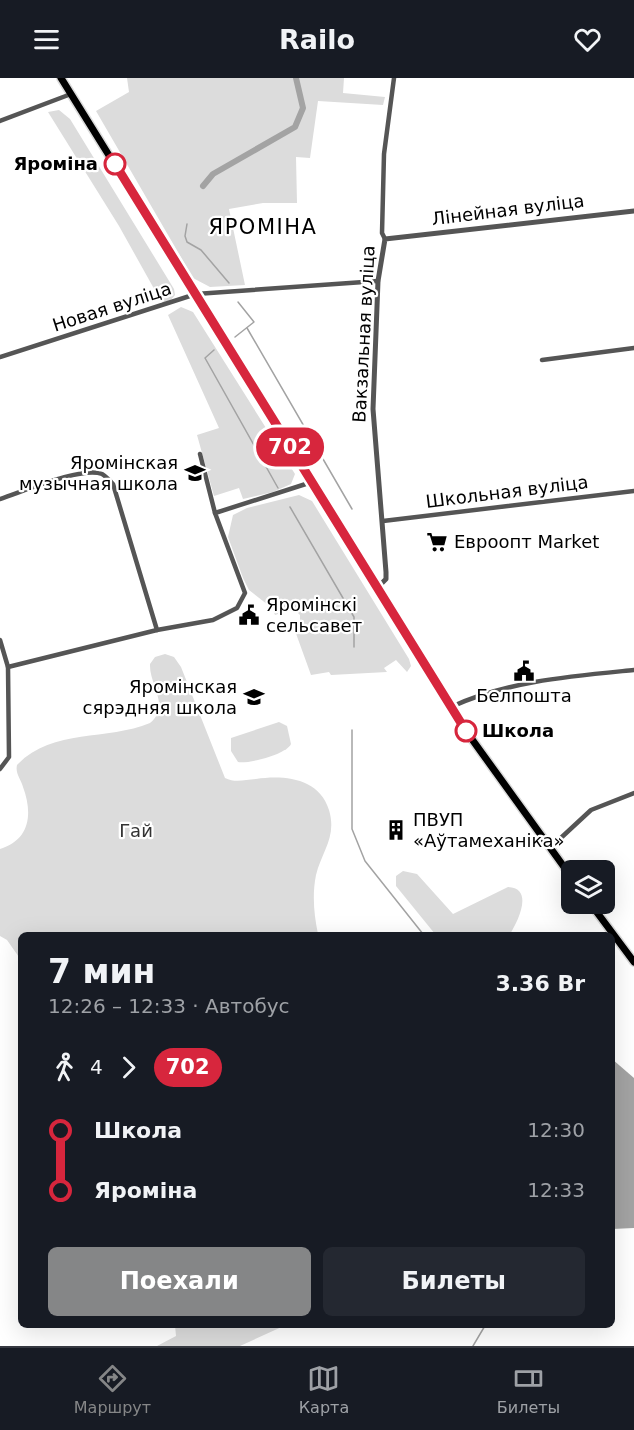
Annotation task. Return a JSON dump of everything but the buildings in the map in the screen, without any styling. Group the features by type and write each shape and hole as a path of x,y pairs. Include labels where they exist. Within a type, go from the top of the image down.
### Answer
{"main road":[{"path":"61,78 451,707 484,758 561,863"},
{"path":"599,914 612,932"},
{"path":"615,936 634,962"}],"street":[{"name":"Вакзальная вуліца","path":"377,588 386,579 383,521 375,460 373,409 378,281 385,239 382,233 384,154 394,78"},
{"path":"0,121 71,94"},
{"name":"Лінейная вуліца","path":"385,239 634,211"},
{"name":"Новая вуліца","path":"0,357 196,294 378,281"},
{"path":"542,360 634,348"},
{"path":"8,667 157,630 213,620 231,612 239,605 245,593 215,513 200,454"},
{"path":"0,499 75,475 94,473 104,475 113,484 157,630"},
{"path":"215,513 312,483"},
{"name":"Школьная вуліца","path":"383,521 634,491"},
{"path":"0,640 8,667 9,757 0,769"},
{"path":"451,707 482,693 572,676 634,670"},
{"path":"550,848 591,810 634,793"}],"green space":[{"path":"127,78 344,78 343,93 385,97 383,105 318,101 310,158 296,157 297,203 263,203 229,209 245,285 210,287 193,278 96,111 129,92"},
{"path":"59,110 70,119 174,289 175,295 171,300 162,303 119,226 48,112"},
{"path":"181,307 193,312 295,474 291,484 273,492 243,499 239,488 214,496 197,435 219,428 168,315"},
{"path":"299,495 312,501 409,659 411,666 407,672 396,660 384,668 387,672 331,675 329,672 311,675 294,628 300,622 300,615 294,609 275,615 272,608 249,590 228,537 233,515 247,508"},
{"name":"Гай","path":"165,654 174,657 181,667 225,778 236,781 278,778 299,781 309,785 324,799 329,810 331,828 315,882 314,905 318,932 18,932 18,956 7,940 0,936 0,849 18,839 23,833 28,816 26,797 17,774 17,765 31,753 46,745 150,723 159,710 158,695 150,664 155,657"},
{"path":"279,722 287,726 291,744 288,748 267,758 238,762 231,751 231,738"},
{"path":"403,871 417,874 453,914 508,887 516,889 521,893 522,899 520,915 511,932 433,932 396,886 396,876"},
{"path":"175,1328 279,1328 240,1346 157,1346 176,1336"}],"shaded area":[{"path":"615,1062 634,1078 634,1228 615,1229"}],"waterway":[{"path":"203,186 213,174 295,127 303,108 296,78"},
{"path":"187,224 185,236 187,242 201,250 229,283"},
{"path":"235,337 254,322 238,302"},
{"path":"247,328 352,509"},
{"path":"214,350 205,358 278,488"},
{"path":"290,507 354,617 354,647"},
{"path":"352,730 352,829 365,861 421,932"},
{"path":"473,1346 484,1328"}],"bus line":[{"name":"702","path":"115,164 466,731"}],"place":[{"name":"Яроміна","path":"115,164"},
{"name":"Яромінская музычная школа","path":"195,473"},
{"name":"Евроопт Market","path":"437,542"},
{"name":"Яромінскі сельсавет","path":"249,615"},
{"name":"Белпошта","path":"524,671"},
{"name":"Яромінская сярэдняя школа","path":"254,697"},
{"name":"Школа","path":"466,731"},
{"name":"ПВУП «Аўтамеханіка»","path":"396,830"}],"district":[{"name":"ЯРОМІНА","path":"263,227"}]}
